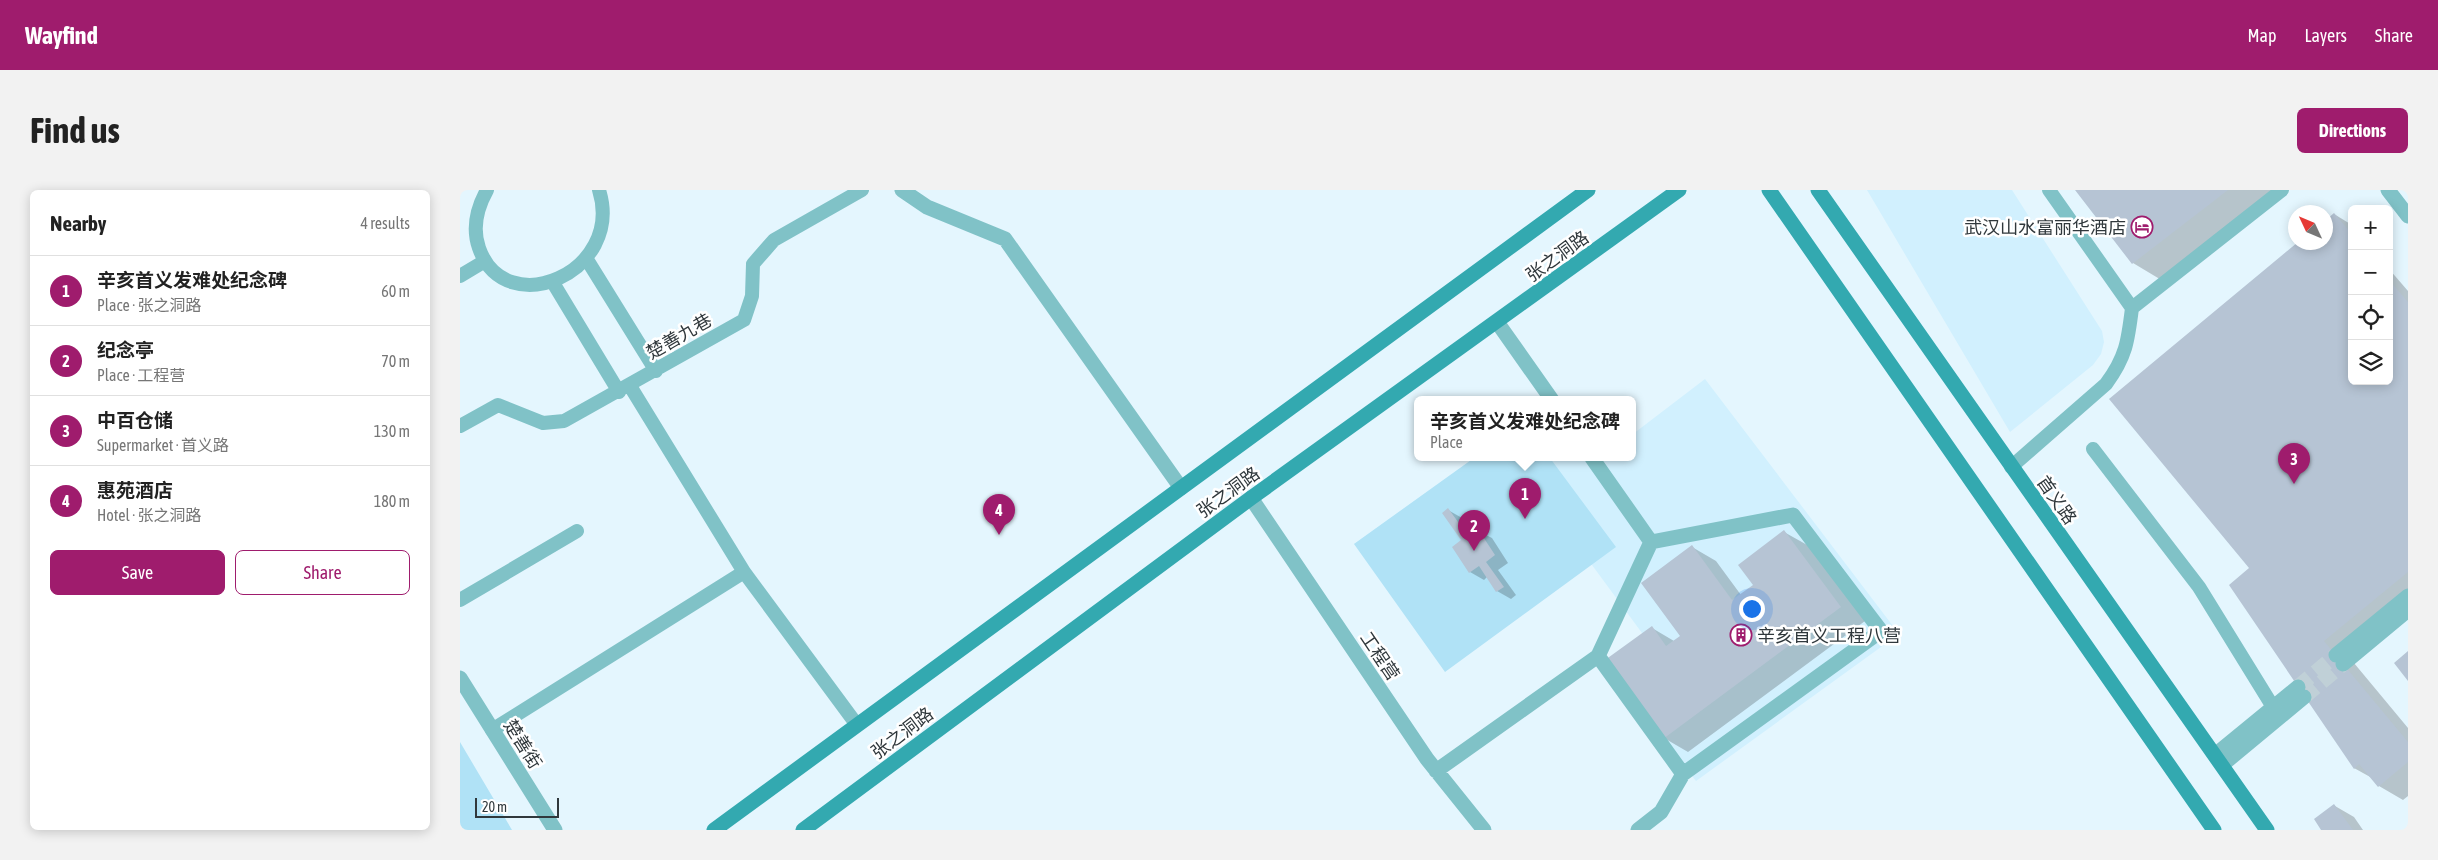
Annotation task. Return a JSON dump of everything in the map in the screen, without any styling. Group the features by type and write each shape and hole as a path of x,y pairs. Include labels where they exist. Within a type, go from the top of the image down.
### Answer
{"main road":[{"name":"张之洞路","path":"714,830 1588,190"},
{"name":"张之洞路","path":"803,830 1251,498 1679,190"},
{"path":"1769,190 2214,830"},
{"name":"首义路","path":"1818,190 2267,830"}],"street":[{"path":"902,190 927,207 1005,239 1181,488"},
{"path":"2388,190 2408,216"},
{"path":"1497,322 1549,396"},
{"path":"1594,461 1651,542"},
{"name":"工程营","path":"1251,498 1436,771 1484,830"},
{"path":"1638,830 1662,812 1683,774 1882,631 1793,515 1651,542"},
{"path":"1436,771 1598,656 1651,542"},
{"path":"2408,596 2340,660 2408,610"},
{"path":"1598,656 1683,774"},
{"name":"楚善街","path":"460,678 555,830"},
{"path":"2301,692 2219,760 2273,707 2301,692"}],"lane":[{"path":"487,190 478,208 475,231 479,247 486,261 500,276 520,284 531,285 552,281 574,270 586,258 600,232 604,210 602,191"},
{"name":"楚善九巷","path":"460,426 498,405 543,423 564,422 744,320 752,296 753,264 774,240 862,190"},
{"path":"2011,467 2106,384 2119,367 2128,340 2132,308 2049,190"},
{"path":"2132,308 2282,190"},
{"path":"586,258 656,371"},
{"path":"460,276 486,261"},
{"path":"552,281 744,572 857,725"},
{"path":"2093,450 2200,587 2273,707"},
{"path":"460,600 577,531"},
{"path":"492,730 744,572"}],"shaded area":[{"path":"1867,190 2012,190 2102,331 2104,342 2101,354 2093,365 2010,432"},
{"path":"1705,379 1899,634 1696,781 1663,739 1642,633 1592,565 1354,544 1470,461 1636,461 1636,432"},
{"path":"1470,461 1552,461 1616,547 1445,672 1354,544"},
{"path":"460,742 512,830 460,830"}],"building":[{"name":"武汉山水富丽华酒店","path":"2075,190 2228,190 2132,264"},
{"path":"2333,214 2348,229 2348,385 2393,385 2393,285 2408,302 2408,572 2324,641 2408,742 2408,762 2378,787 2359,764 2354,769 2229,585 2249,568 2109,399 2288,250 2333,250"},
{"path":"1448,508 1468,536 1478,529 1495,555 1486,562 1504,587 1496,592 1479,566 1469,573 1452,547 1461,540 1442,513"},
{"name":"辛亥首义工程八营","path":"1784,530 1841,607 1663,739 1605,660 1652,626 1666,646 1680,636 1641,583 1692,545 1732,600 1753,585 1738,565"},
{"path":"2408,651 2408,681 2394,663"},
{"path":"2334,804 2353,830 2321,830 2314,819"}],"tunnel":[{"path":"2298,687 2336,655"},
{"path":"2304,697 2343,664"}],"place":[{"name":"武汉山水富丽华酒店","path":"2142,227"},
{"name":"中百仓储","path":"2294,484"},
{"name":"辛亥首义发难处纪念碑","path":"1525,519"},
{"name":"惠苑酒店","path":"999,535"},
{"name":"纪念亭","path":"1474,551"},
{"name":"辛亥首义工程八营","path":"1741,635"}]}
